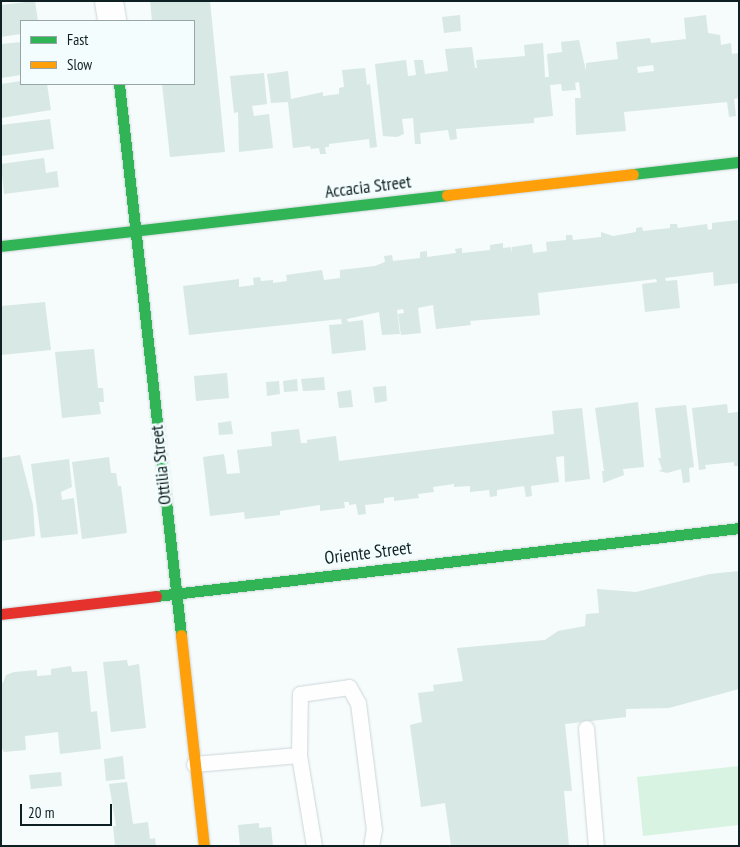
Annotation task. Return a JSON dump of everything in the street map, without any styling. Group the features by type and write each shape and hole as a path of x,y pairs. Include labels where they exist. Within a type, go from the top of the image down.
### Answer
{"street":[{"path":"109,1 112,20"},
{"name":"Ottilia Street","path":"119,85 204,846"},
{"name":"Accacia Street","path":"1,246 739,162"},
{"name":"Oriente Street","path":"1,614 739,528"}],"lane":[{"path":"314,846 300,755 300,694 349,688 358,703 374,829 371,846"},
{"path":"586,728 596,846"},
{"path":"194,764 300,755"}],"green space":[{"path":"739,766 739,825 643,836 637,777"}],"building":[{"path":"35,1 38,20 20,20 20,34 1,37 1,5"},
{"path":"150,1 210,1 225,152 170,157 162,85 195,85 195,20 152,20"},
{"path":"460,15 461,31 444,33 442,17"},
{"path":"706,15 708,33 720,35 721,45 731,43 732,54 739,53 739,98 734,99 736,116 729,117 727,102 624,112 626,131 576,135 575,98 581,98 579,82 575,83 576,90 562,91 561,84 550,85 553,116 534,118 534,123 456,129 457,139 450,140 448,130 420,133 421,144 415,144 413,118 402,119 404,134 397,137 383,136 375,64 406,60 408,76 416,75 414,60 423,60 425,74 448,71 445,49 472,47 475,68 477,68 476,60 525,56 524,45 543,43 545,77 549,77 547,54 562,52 561,42 579,40 586,71 586,63 618,59 616,42 650,38 651,43 686,39 684,18","holes":["653,65 654,71 638,73 637,67"]},
{"path":"20,42 20,75 1,78 1,44"},
{"path":"365,68 367,85 370,84 377,147 370,148 369,139 329,144 329,147 325,147 326,154 320,154 319,148 311,149 310,146 293,148 288,102 271,103 267,74 288,71 291,99 323,92 323,96 339,94 339,88 344,87 342,70"},
{"path":"264,73 267,104 252,106 254,116 269,114 273,148 239,152 238,112 234,113 230,76"},
{"path":"20,81 20,85 47,85 51,110 1,118 1,84"},
{"path":"50,119 54,149 1,156 1,125"},
{"path":"44,158 46,173 57,171 59,187 4,194 1,164"},
{"path":"739,220 739,283 714,286 713,272 665,278 666,281 677,280 680,308 645,312 642,284 657,282 656,279 538,293 540,315 470,321 471,325 436,329 433,305 418,308 421,333 401,335 398,314 404,313 403,309 397,310 400,334 382,335 379,312 347,319 348,322 363,320 366,350 332,354 329,325 342,324 341,319 189,335 183,286 239,279 239,287 254,285 253,278 260,277 261,281 273,280 273,283 287,281 286,275 322,270 324,280 340,278 340,270 375,266 385,262 384,256 392,255 393,261 420,258 420,252 427,251 427,257 456,253 455,249 462,248 462,253 490,250 490,245 503,243 503,248 511,247 511,253 512,247 532,244 533,253 547,251 546,242 566,240 566,235 572,235 573,240 601,237 601,232 613,236 636,232 636,228 642,227 643,231 670,228 670,224 677,224 678,228 707,224 708,230 712,229 712,223"},
{"path":"45,302 51,350 1,355 1,306"},
{"path":"94,349 98,388 103,388 104,402 99,402 101,414 62,418 55,352"},
{"path":"227,373 229,398 196,401 194,376"},
{"path":"324,377 325,390 303,391 301,379"},
{"path":"297,379 298,391 284,392 283,381"},
{"path":"279,381 280,394 267,396 266,382"},
{"path":"386,386 387,401 375,403 373,387"},
{"path":"351,390 353,407 339,408 337,392"},
{"path":"638,402 644,467 623,469 624,475 603,483 602,471 604,471 595,408"},
{"path":"727,404 728,413 739,412 739,466 734,466 734,462 705,465 706,469 699,470 692,408"},
{"path":"686,405 694,467 689,468 690,482 683,483 681,469 667,473 659,471 662,469 658,458 661,458 655,408"},
{"path":"582,408 590,479 565,482 564,456 556,457 559,482 531,486 532,496 526,497 524,486 497,490 497,496 490,497 489,490 470,492 470,486 454,487 454,484 433,487 434,492 418,494 419,498 394,501 394,497 384,498 384,503 365,505 366,514 358,515 356,504 349,505 349,502 344,502 345,508 320,511 320,505 280,511 280,515 245,519 244,512 210,516 203,457 224,454 227,474 240,473 237,450 272,446 271,432 299,429 301,443 307,443 307,440 336,436 339,461 554,434 552,411"},
{"path":"231,421 233,434 219,435 218,423"},
{"path":"20,455 33,505 35,536 1,541 1,458"},
{"path":"109,457 111,473 116,473 118,486 121,486 127,533 82,539 72,462"},
{"path":"69,459 72,487 61,492 62,500 74,498 78,534 41,538 31,464"},
{"path":"739,571 739,689 669,708 626,709 626,717 565,724 572,791 564,791 569,846 451,846 445,803 421,807 410,725 422,722 418,693 434,691 433,685 463,681 457,648 545,640 558,631 585,626 586,614 599,613 597,589 636,592 710,574"},
{"path":"127,660 128,666 139,664 146,728 111,732 103,662"},
{"path":"71,666 72,672 87,671 91,712 97,711 101,749 60,754 58,732 25,736 26,750 4,752 1,747 1,680 3,683 6,675 14,672 37,670 37,676 51,675 51,669"},
{"path":"123,756 125,779 106,781 104,759"},
{"path":"61,772 62,786 31,789 29,775"},
{"path":"127,782 133,824 148,822 150,839 155,838 156,846 115,846 113,826 116,826 109,784"},
{"path":"259,823 259,828 271,827 273,846 240,846 238,825"}],"traffic: fast":[{"path":"119,85 181,635"},
{"path":"633,174 739,162"},
{"path":"1,246 447,195"},
{"path":"156,596 739,528"}],"traffic: slow":[{"path":"447,195 633,174"},
{"path":"181,635 204,846"}],"traffic: jam":[{"path":"1,614 156,596"}]}
